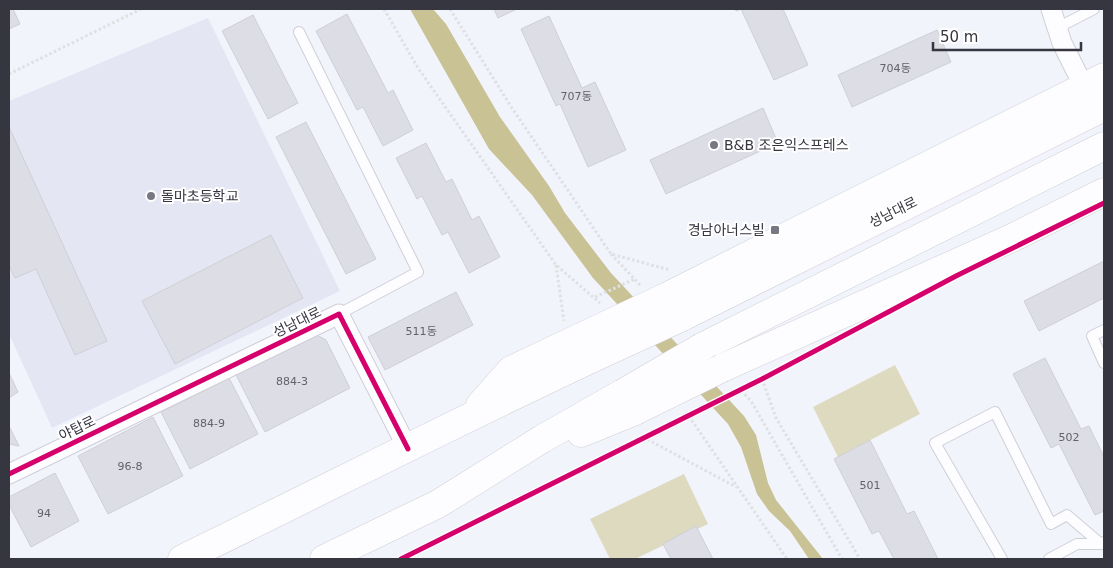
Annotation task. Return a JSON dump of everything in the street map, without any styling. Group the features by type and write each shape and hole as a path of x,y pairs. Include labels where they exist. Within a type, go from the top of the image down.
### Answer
{"main road":[{"path":"182,559 408,449 473,414 580,340 1094,82"},
{"name":"성남대로","path":"663,300 1104,107"},
{"path":"636,413 702,348 1104,146"},
{"path":"324,559 438,504 542,439 636,413 734,381 1104,192"}],"street":[{"path":"1051,9 1062,43 1094,82"},
{"name":"성남대로","path":"156,403 339,314 408,449"},
{"name":"야탑로","path":"9,474 156,403"}],"lane":[{"path":"1057,28 1094,9"},
{"path":"299,32 418,272 339,314"},
{"path":"1104,330 1092,336 1104,363"},
{"path":"1002,559 935,443 995,412 1051,524 1067,515 1103,543"},
{"path":"1049,559 1077,544 1103,543"}],"path":[{"path":"9,74 141,9"},
{"path":"384,9 418,68 556,264 596,297 601,305"},
{"path":"450,9 512,108 611,254 635,280 663,300"},
{"path":"611,254 676,271"},
{"path":"556,264 580,340"},
{"path":"596,297 635,280"},
{"path":"770,375 759,381 776,418 860,559"},
{"path":"734,381 734,393"},
{"path":"734,381 751,401 842,559"},
{"path":"684,410 778,543 787,559"},
{"path":"680,419 698,410"},
{"path":"636,413 643,437 737,487"},
{"path":"634,441 643,437"}],"shaded area":[{"path":"410,9 433,9 446,24 500,117 549,186 565,213 611,273 744,416 756,435 768,483 776,500 823,559 809,559 790,531 769,511 757,494 741,447 728,424 593,278 532,195 489,149"},
{"name":"돌마초등학교","path":"208,18 340,291 52,428 9,334 9,101"},
{"path":"895,365 920,414 838,457 813,407"},
{"path":"684,474 708,524 635,559 610,559 590,519"}],"building":[{"path":"9,9 13,9 20,24 9,29"},
{"path":"494,9 517,9 498,18"},
{"path":"741,9 783,9 808,65 774,80"},
{"path":"347,14 388,93 393,90 413,130 383,146 363,107 357,110 316,31"},
{"path":"253,15 298,103 268,119 222,31"},
{"path":"549,16 582,88 595,82 626,150 588,167 560,104 556,106 521,29"},
{"path":"937,30 951,62 852,107 838,75"},
{"path":"763,108 778,143 666,194 650,160"},
{"path":"306,122 376,259 346,274 276,137"},
{"path":"9,127 107,341 75,355 36,269 15,278 9,265"},
{"path":"426,143 446,182 452,179 472,220 479,216 500,257 469,273 448,232 442,235 422,196 417,199 396,158"},
{"path":"271,235 303,298 175,364 142,301"},
{"path":"1104,261 1104,298 1039,331 1024,301"},
{"path":"456,292 473,325 385,370 368,337"},
{"path":"313,333 326,340 350,388 265,432 235,373"},
{"path":"1045,358 1081,429 1089,426 1104,457 1104,511 1095,515 1059,444 1051,448 1013,374"},
{"path":"9,373 18,392 9,398"},
{"path":"229,378 258,434 190,469 161,412"},
{"path":"153,417 183,476 108,514 78,456"},
{"path":"9,426 19,446 9,444"},
{"path":"870,440 907,514 914,511 938,559 894,559 879,531 872,534 834,459"},
{"path":"55,473 79,521 31,547 9,505 9,497"},
{"path":"696,526 713,559 671,559 663,544"}],"cycle path":[{"path":"401,559 762,379 956,276 1104,203"},
{"path":"9,474 339,314 408,449"}],"place":[{"name":"B&B 조은익스프레스","path":"714,145"},
{"name":"돌마초등학교","path":"151,196"},
{"name":"경남아너스빌","path":"775,230"}]}
